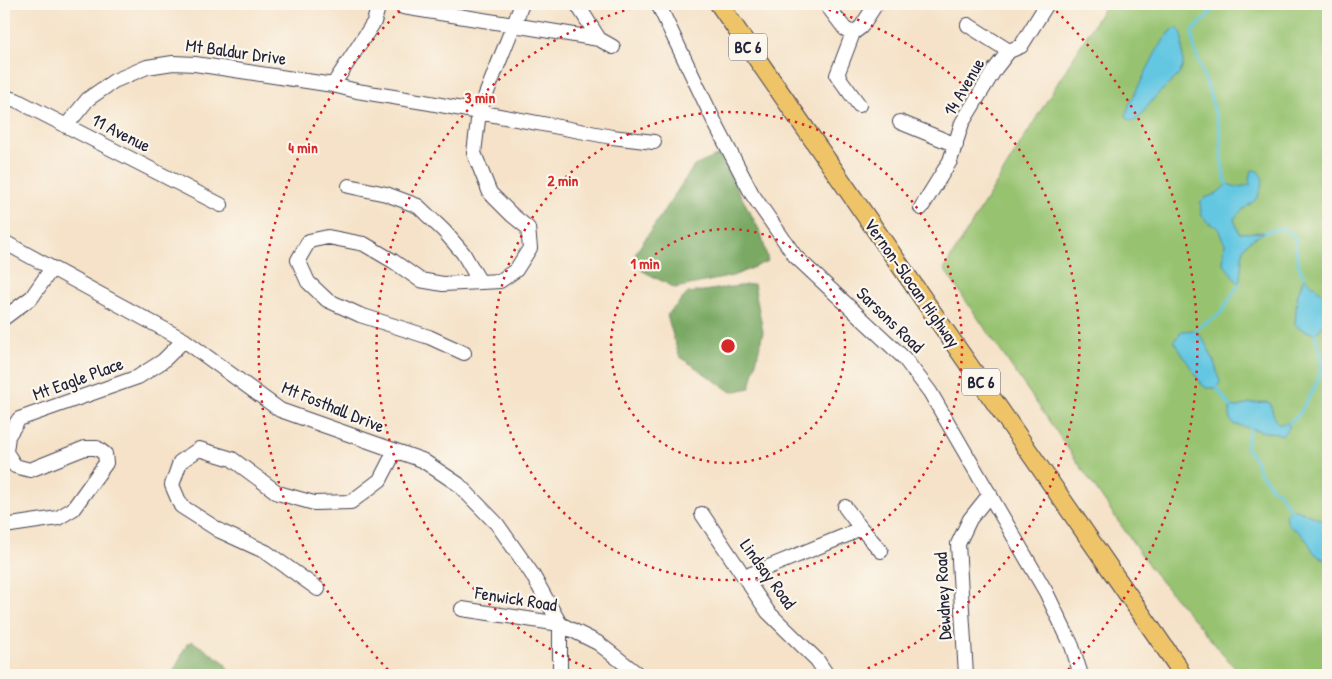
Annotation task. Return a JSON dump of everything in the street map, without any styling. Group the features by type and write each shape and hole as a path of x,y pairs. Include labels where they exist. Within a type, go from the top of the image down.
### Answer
{"main road":[{"name":"Vernon-Slocan Highway","path":"719,4 1182,675"}],"street":[{"path":"333,85 374,22 379,4"},
{"path":"464,353 429,337 360,315 327,300 308,282 298,260 309,241 328,237 364,244 420,280 444,284 500,280 516,270 530,248 528,228 490,193 474,154 479,112 522,4"},
{"path":"577,4 598,39"},
{"name":"Sarsons Road","path":"658,4 716,125 752,194 795,256 904,358 930,392 1046,592 1072,646 1081,675"},
{"path":"826,4 845,28 853,33"},
{"path":"859,105 837,75 853,33 861,27 876,4"},
{"name":"14 Avenue","path":"921,208 950,161 962,123 994,70 1009,51 1021,46 1047,4"},
{"path":"403,7 598,39 613,47"},
{"name":"14 Avenue","path":"968,26 1009,51"},
{"name":"Mt Baldur Drive","path":"66,126 88,99 114,81 147,67 173,63 196,64 333,85 357,91 430,102 612,137 654,142"},
{"name":"11 Avenue","path":"4,97 16,100 220,205"},
{"name":"14 Avenue","path":"900,122 956,145"},
{"path":"350,186 386,194 418,206 463,253 480,282"},
{"name":"Mt Fosthall Drive","path":"4,242 184,340 280,410 422,460 458,484 497,524 532,574 560,624 560,675"},
{"path":"4,318 32,297 52,268"},
{"name":"Mt Eagle Place","path":"4,526 58,518 73,510 106,463 105,454 97,448 85,448 30,470 15,466 6,452 8,436 19,420 138,377 163,361 184,340"},
{"path":"318,589 266,552 220,531 181,506 172,485 180,462 199,449 232,459 278,493 314,504 351,502 380,480 395,451"},
{"name":"Dewdney Road","path":"966,675 958,544 970,519 990,494"},
{"path":"845,507 880,551"},
{"name":"Lindsay Road","path":"702,514 768,612 817,660 828,675"},
{"path":"744,577 847,535 860,527"},
{"name":"Fenwick Road","path":"462,610 560,624 598,643 638,675"}],"green space":[{"path":"1106,4 1328,4 1328,675 1241,675 1154,573 944,269"},
{"path":"719,155 761,233 768,261 733,276 675,288 641,270 635,254 694,166"},
{"path":"754,284 763,332 750,388 731,392 679,356 667,315 688,293"},
{"path":"192,641 224,662 231,675 172,675 187,644"}],"water":[{"path":"1177,28 1182,33 1183,66 1179,75 1156,96 1137,120 1132,121 1128,119 1126,115 1129,105 1159,46 1171,31"},
{"path":"1252,170 1258,171 1263,179 1260,192 1256,199 1234,219 1239,233 1265,232 1251,240 1244,247 1239,284 1223,263 1225,243 1217,227 1208,223 1201,214 1201,201 1217,193 1227,184 1237,187 1250,185 1249,177"},
{"path":"1304,277 1328,296 1325,321 1315,334 1295,325 1297,297"},
{"path":"1195,330 1204,341 1214,361 1220,382 1217,388 1207,388 1202,385 1174,341 1182,331"},
{"path":"1249,403 1270,403 1275,420 1279,424 1289,423 1289,428 1282,435 1233,424 1230,419 1230,406 1239,407"},
{"path":"1290,509 1322,520 1328,520 1328,560 1318,556 1303,536 1290,526 1286,515"}],"waterway":[{"path":"1219,4 1192,32 1194,48 1220,130 1223,172 1227,184"},
{"path":"1265,232 1284,228 1292,234 1296,244 1297,260 1304,277"},
{"path":"1195,330 1220,314 1239,284"},
{"path":"1289,423 1298,416 1316,385 1321,371 1321,355 1315,334"},
{"path":"1217,388 1230,406"},
{"path":"1250,428 1246,447 1257,463 1259,472 1272,488 1279,492 1290,509"}]}
